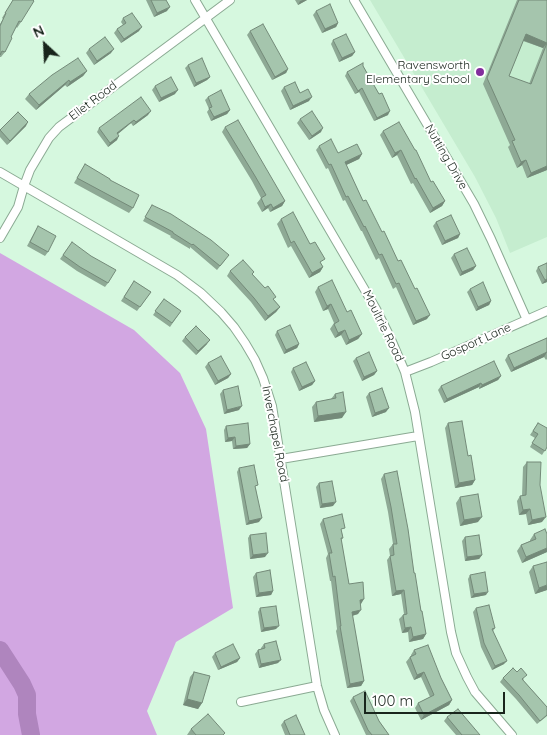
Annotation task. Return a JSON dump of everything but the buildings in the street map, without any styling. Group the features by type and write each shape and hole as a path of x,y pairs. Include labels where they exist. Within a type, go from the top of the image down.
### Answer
{"street":[{"name":"Moultrie Road","path":"195,0 376,309 390,337 405,372 415,412 456,653 476,692 512,735"},
{"name":"Ellet Road","path":"0,238 18,207 30,170 49,138 59,127 230,0"},
{"name":"Nutting Drive","path":"354,0 474,204 527,320"},
{"name":"Inverchapel Road","path":"0,172 177,275 201,293 221,312 245,343 263,378 272,406 318,686 324,710 335,735"},
{"name":"Gosport Lane","path":"405,372 547,311"},
{"path":"281,459 418,436"},
{"path":"241,702 318,686"}],"shaded area":[{"name":"Ravensworth Elementary School","path":"370,0 547,0 547,237 510,253 496,218 475,177"},
{"path":"0,253 134,330 180,373 206,429 233,608 176,642 147,711 157,735 0,735"}],"waterway":[{"path":"0,650 27,695 27,714 31,735"}],"place":[{"name":"Ravensworth Elementary School","path":"480,72"}]}
